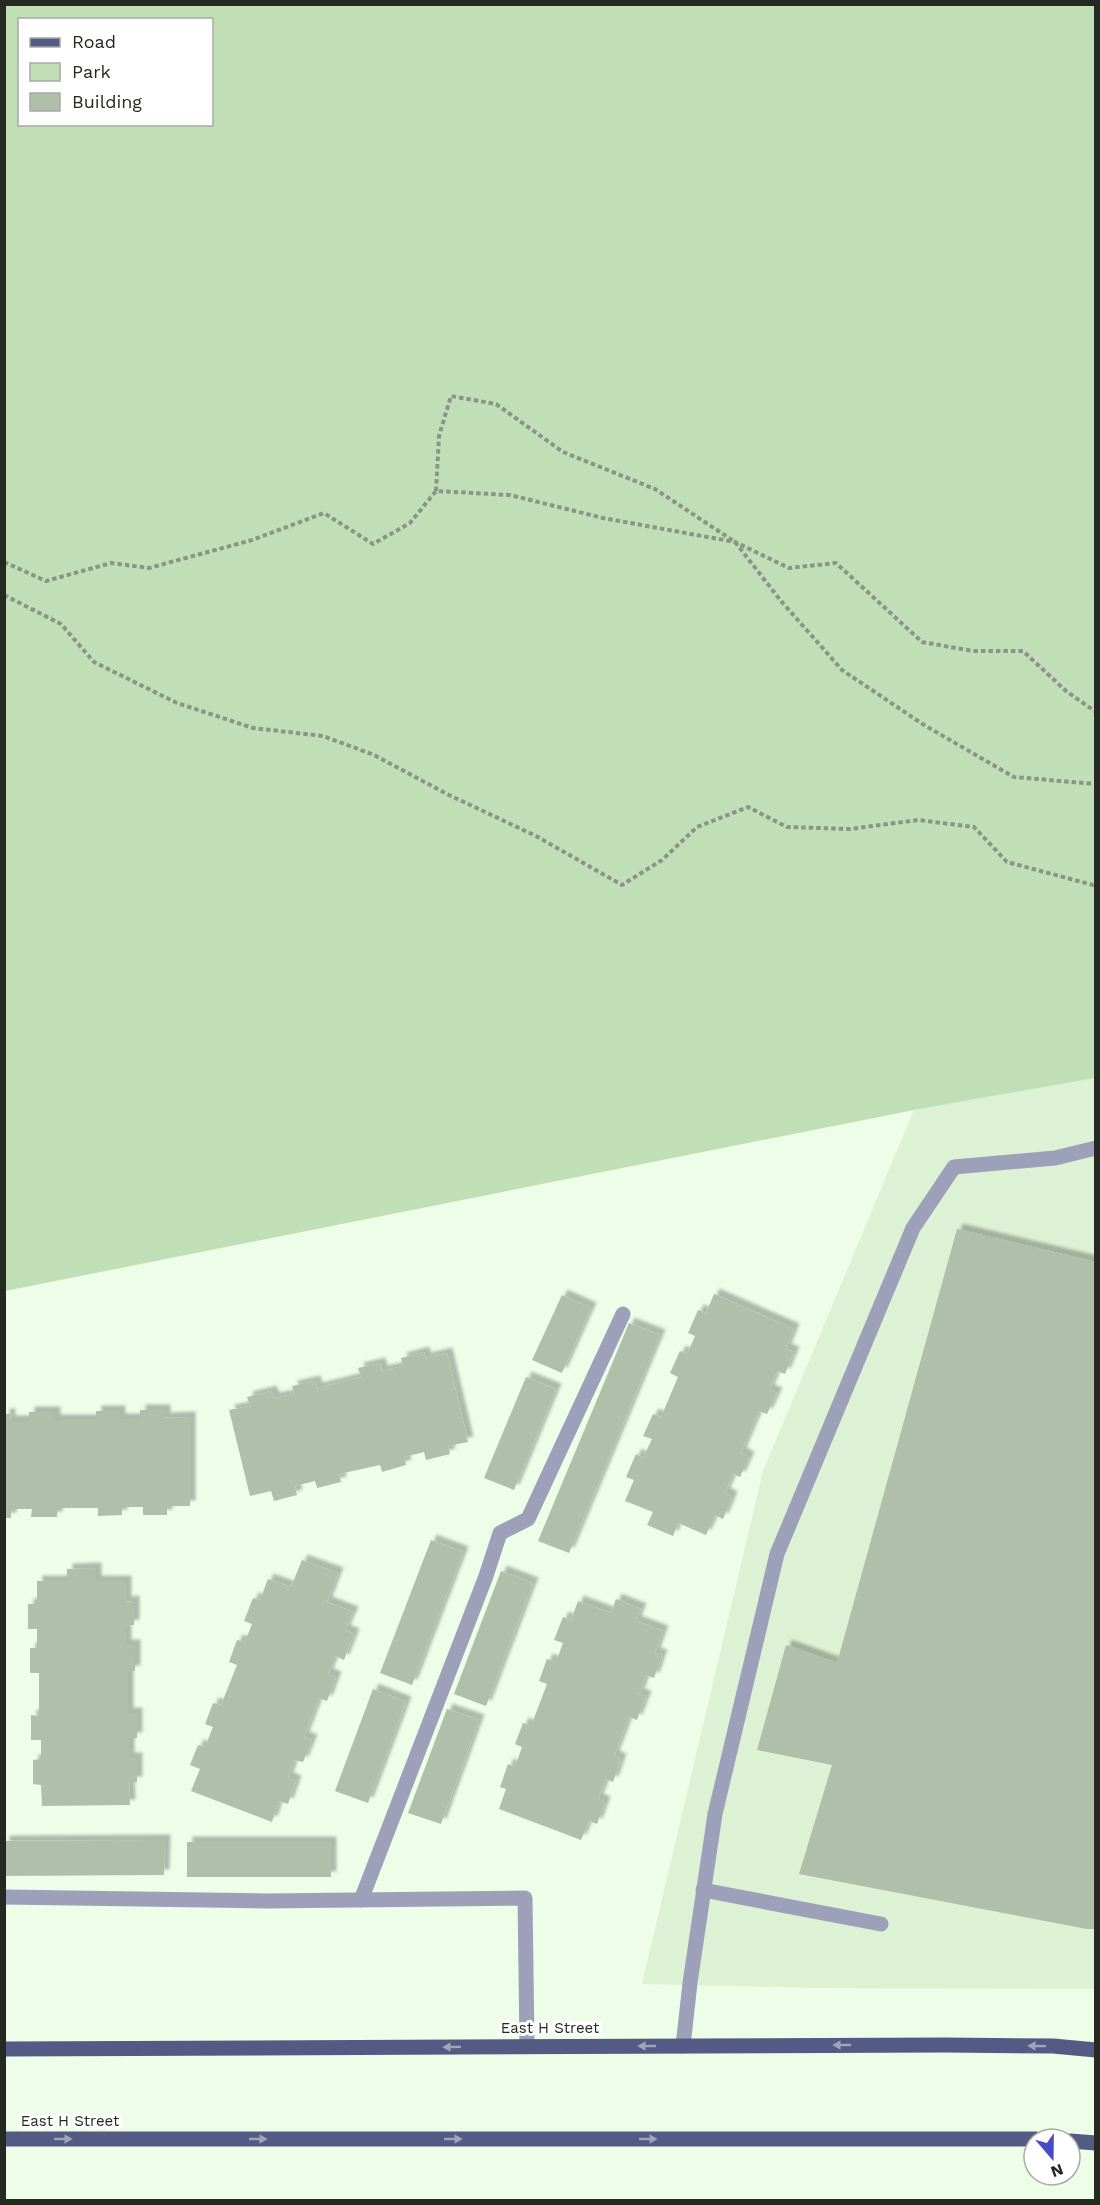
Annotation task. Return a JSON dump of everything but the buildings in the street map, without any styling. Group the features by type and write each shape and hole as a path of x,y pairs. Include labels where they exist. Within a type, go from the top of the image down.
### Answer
{"main road":[{"name":"East H Street","path":"4,2049 945,2045 1053,2046 1095,2050"},
{"name":"East H Street","path":"4,2139 1022,2139"}],"lane":[{"path":"683,2046 715,1814 777,1554 914,1228 954,1167 1056,1158 1095,1148"},
{"path":"361,1900 486,1576 500,1533 528,1519 622,1314"},
{"path":"704,1890 881,1924"},
{"path":"4,1897 361,1900 525,1898 527,2046"}],"path":[{"path":"4,562 46,581 111,563 149,568 252,540 324,513 373,544 410,523 436,490 439,436 450,396 496,404 563,452 655,489 735,542 789,568 836,563 922,642 973,651 1023,651 1066,691 1095,712"},
{"path":"436,490 510,495 603,518 735,542 781,601 842,670 924,725 1014,777 1095,784"},
{"path":"4,595 61,624 94,662 177,703 253,728 323,736 374,755 536,836 622,885 662,860 697,827 748,807 787,826 850,829 918,820 974,827 1007,862 1093,885 1095,883"}],"shaded area":[{"path":"1095,1078 1095,1989 819,1988 642,1984 763,1471 914,1110"}],"green space":[{"path":"5,4 1095,5 1095,1078 914,1110 5,1291"}]}
